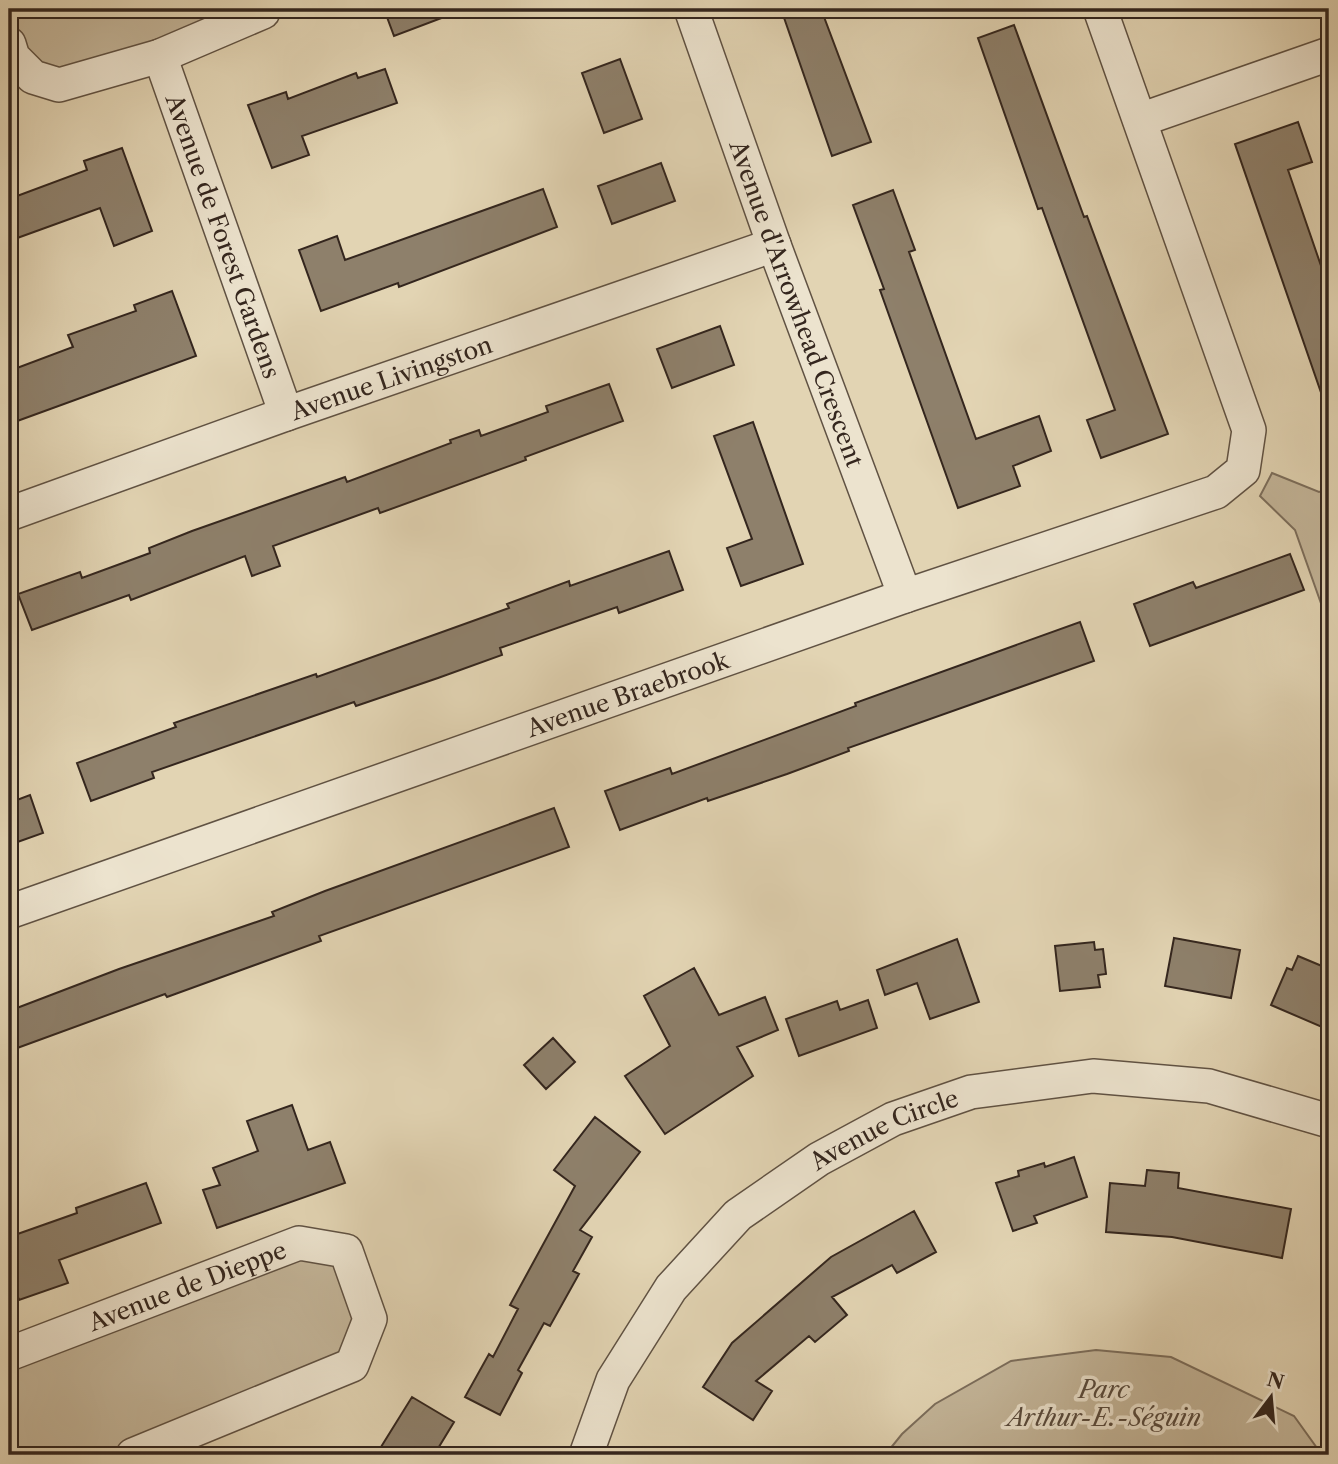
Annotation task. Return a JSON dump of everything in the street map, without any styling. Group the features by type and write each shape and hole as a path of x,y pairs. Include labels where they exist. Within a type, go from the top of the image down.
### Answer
{"street":[{"path":"9,44 13,57 33,77 59,85 160,56 263,12 263,9"},
{"name":"Avenue d'Arrowhead Crescent","path":"691,9 774,245 905,596"},
{"path":"1100,9 1140,120 1329,54"},
{"name":"Avenue de Forest Gardens","path":"160,56 286,414"},
{"name":"Avenue Braebrook","path":"9,912 905,596 1216,492 1243,470 1249,430 1140,120"},
{"name":"Avenue Livingston","path":"9,514 286,414 774,245"},
{"name":"Avenue Circle","path":"586,1455 613,1380 671,1288 738,1215 819,1159 893,1119 971,1092 1093,1076 1209,1086 1329,1121"},
{"name":"Avenue de Dieppe","path":"9,1354 299,1243 346,1251 370,1320 352,1365 133,1455"}],"green space":[{"path":"9,9 263,9 59,85 9,44"},
{"path":"1272,473 1319,492 1329,489 1329,626 1295,530 1260,496"},
{"path":"299,1243 346,1251 370,1319 352,1365 133,1455 9,1455 9,1354"},
{"name":"Parc Arthur-E.-Séguin","path":"1096,1350 1171,1357 1294,1416 1322,1455 885,1455 902,1434 935,1404 1011,1361"}],"building":[{"path":"384,9 460,9 460,11 394,36"},
{"path":"781,9 821,9 871,142 832,156"},
{"path":"1014,25 1084,217 1087,216 1168,434 1101,458 1087,420 1115,410 1042,208 1038,209 978,38"},
{"path":"620,59 642,119 604,133 582,73"},
{"path":"385,69 397,103 302,136 309,155 272,168 248,105 286,92 288,99 356,73 358,78"},
{"path":"1298,122 1312,162 1288,170 1329,289 1329,403 1325,404 1235,144"},
{"path":"122,148 152,231 114,246 100,208 9,241 9,199 87,170 84,161"},
{"path":"661,163 675,201 612,224 598,186"},
{"path":"543,189 557,227 399,287 398,283 321,311 299,250 337,236 345,260"},
{"path":"893,190 915,250 909,252 976,439 1039,416 1051,451 1013,466 1020,486 958,508 880,290 884,289 853,205"},
{"path":"172,291 196,356 9,424 9,371 73,347 68,335 136,311 134,305"},
{"path":"720,326 734,365 672,388 657,349"},
{"path":"609,384 623,421 525,457 526,460 380,513 378,508 273,546 280,566 252,576 245,556 131,600 129,595 32,630 18,594 80,572 82,578 150,553 149,548 192,531 345,477 347,482 479,430 481,436 548,412 546,406"},
{"path":"753,422 803,564 741,586 727,548 752,539 714,436"},
{"path":"669,551 683,590 619,613 617,607 500,648 502,655 438,678 356,706 354,702 152,772 154,778 91,801 77,763 176,727 174,723 316,674 317,677 509,608 507,604 569,581 570,586"},
{"path":"1290,554 1304,590 1150,646 1134,604 1193,582 1196,588"},
{"path":"1080,622 1094,661 848,748 849,751 787,774 708,801 707,798 620,830 605,791 670,768 672,774 856,706 855,703"},
{"path":"30,795 43,833 9,845 9,803"},
{"path":"554,808 569,847 319,936 321,941 9,1051 9,1011 119,969 274,916 272,912 325,891"},
{"path":"1174,938 1240,950 1231,998 1165,986"},
{"path":"957,939 979,1002 930,1019 917,983 885,995 877,970"},
{"path":"1094,942 1095,950 1103,949 1106,974 1098,975 1100,987 1060,991 1055,946"},
{"path":"1298,956 1329,969 1329,1030 1271,1005 1287,968 1292,970"},
{"path":"694,968 719,1015 765,997 778,1030 737,1047 753,1076 665,1134 625,1076 670,1046 644,996"},
{"path":"868,1000 877,1028 799,1056 786,1019 837,1001 840,1010"},
{"path":"553,1038 575,1062 546,1089 524,1065"},
{"path":"292,1105 308,1150 330,1142 345,1183 217,1228 203,1190 220,1185 213,1168 258,1151 247,1121"},
{"path":"595,1117 640,1152 580,1230 592,1237 573,1271 579,1274 550,1326 544,1323 518,1370 522,1373 500,1415 465,1397 489,1354 493,1357 518,1309 510,1305 575,1186 554,1170"},
{"path":"1074,1157 1087,1197 1034,1216 1037,1223 1013,1231 996,1183 1019,1176 1018,1171 1044,1163 1045,1167"},
{"path":"1147,1170 1179,1173 1178,1188 1291,1209 1282,1258 1172,1237 1106,1232 1110,1183 1145,1186"},
{"path":"146,1183 161,1223 59,1260 68,1283 19,1300 14,1285 9,1287 9,1237 77,1213 76,1208"},
{"path":"914,1211 936,1252 897,1273 892,1265 832,1297 847,1315 815,1342 809,1336 756,1381 772,1391 753,1420 703,1387 732,1343 831,1257"},
{"path":"412,1397 454,1422 434,1455 376,1455"}]}
